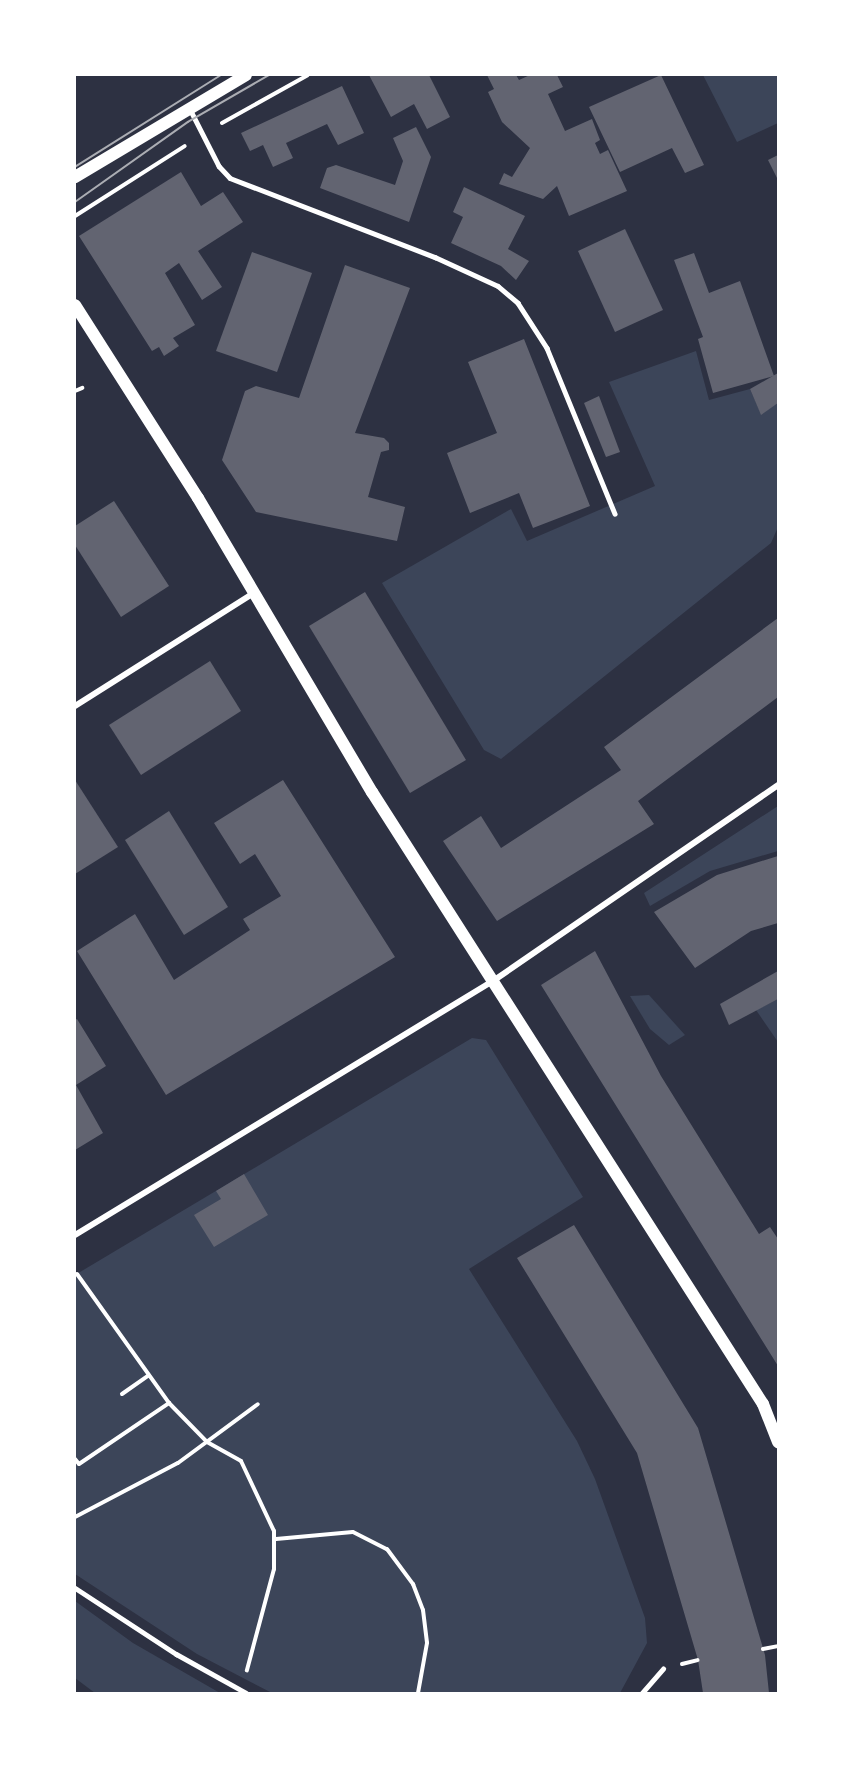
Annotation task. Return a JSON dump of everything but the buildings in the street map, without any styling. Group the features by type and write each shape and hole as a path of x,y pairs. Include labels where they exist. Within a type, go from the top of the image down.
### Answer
{"main road":[{"path":"75,177 246,75"},
{"path":"75,305 255,593 372,792 763,1404 778,1442"}],"street":[{"path":"75,706 255,593"},
{"path":"75,1235 493,981 778,785"},
{"path":"75,1587 150,1638 246,1693"}],"lane":[{"path":"189,107 203,135 230,178 435,257 498,286 518,303 547,348 615,514"},
{"path":"642,1693 663,1669"}],"path":[{"path":"75,216 203,135 308,75"},
{"path":"75,391 82,388"},
{"path":"77,1274 169,1403 207,1442 241,1461 276,1539 267,1596 240,1689"},
{"path":"122,1394 148,1376"},
{"path":"75,1459 79,1464 169,1403"},
{"path":"75,1517 178,1463 258,1404"},
{"path":"276,1539 353,1532 387,1549 413,1584 423,1610 427,1643 418,1693"},
{"path":"763,1649 778,1646"}],"shaded area":[{"path":"703,75 778,75 778,123 737,142"},
{"path":"696,351 709,400 750,389 761,414 778,403 778,527 771,543 501,759 484,750 382,583 511,509 527,541 655,486 609,382"},
{"path":"778,806 778,851 710,871 650,906 644,893"},
{"path":"649,995 685,1035 669,1045 650,1029 630,996"},
{"path":"778,999 778,1042 756,1010"},
{"path":"472,1038 486,1040 583,1197 469,1269 577,1441 595,1479 645,1618 647,1643 620,1693 272,1693 197,1654 75,1574 75,1275"},
{"path":"75,1601 133,1643 220,1693 95,1693 75,1678"}],"tram line":[{"path":"75,167 221,75"},
{"path":"75,202 188,122 269,75"}]}
